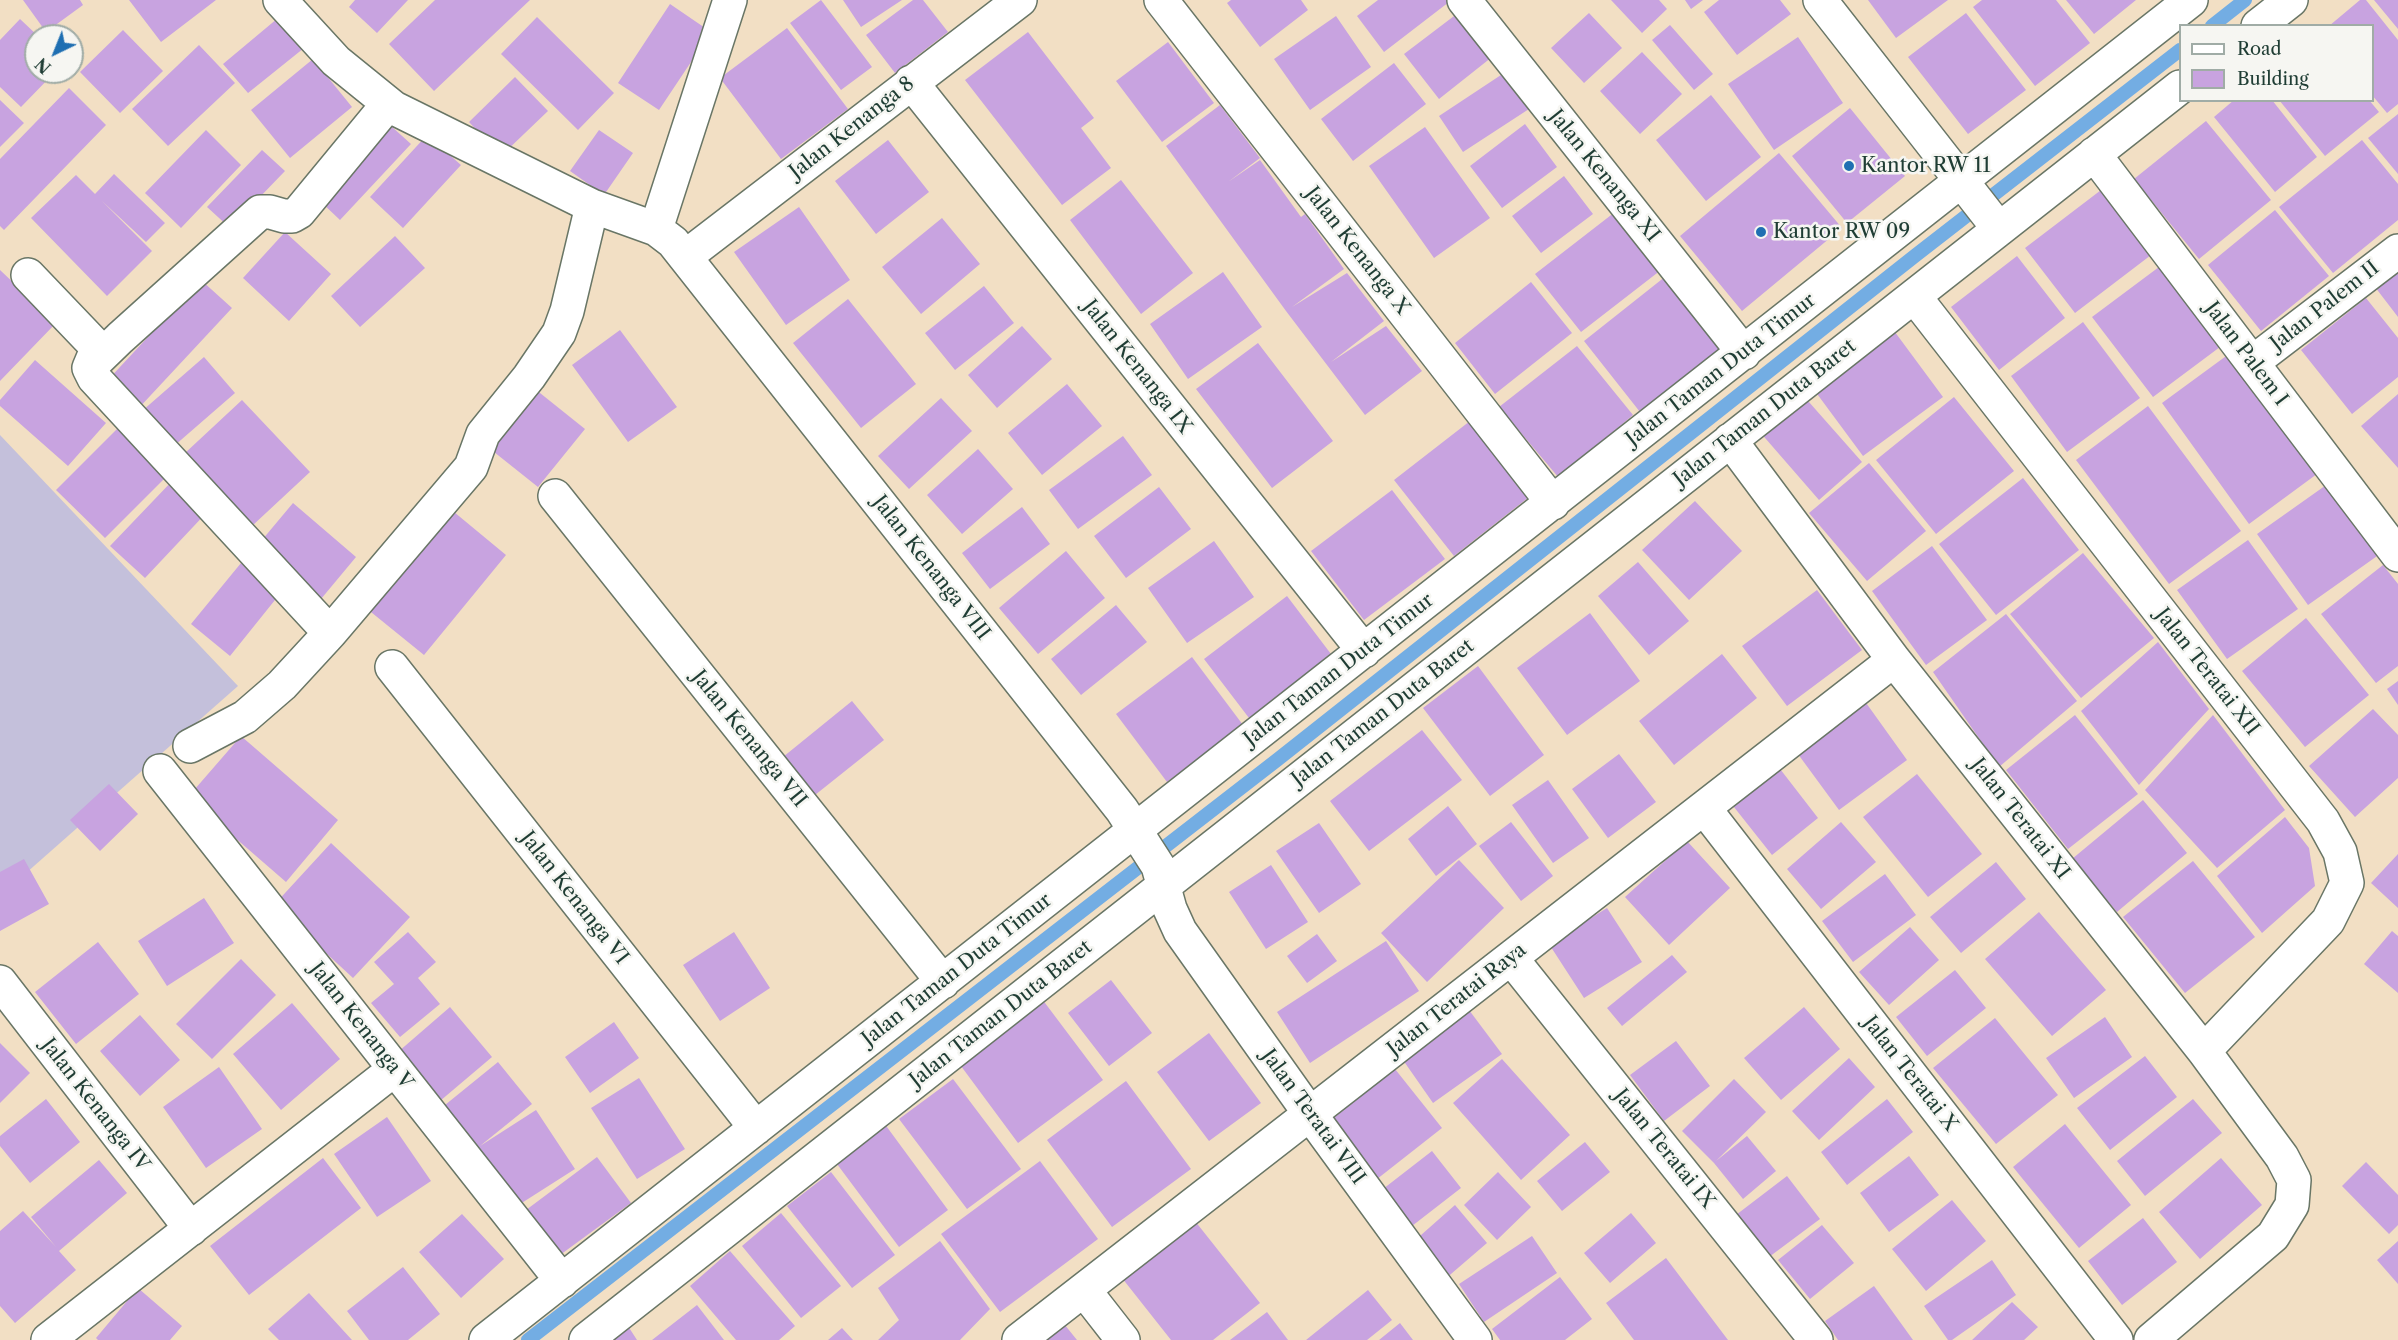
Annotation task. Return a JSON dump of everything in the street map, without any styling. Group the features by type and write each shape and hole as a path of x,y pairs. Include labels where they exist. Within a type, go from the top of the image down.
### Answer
{"street":[{"path":"280,0 336,61 388,104 592,206 656,229 730,0"},
{"name":"Jalan Kenanga 8","path":"685,257 1020,0"},
{"name":"Jalan Kenanga X","path":"1161,0 1552,503"},
{"name":"Jalan Kenanga XI","path":"1464,0 1744,353"},
{"path":"1820,0 1978,202"},
{"name":"Jalan Taman Duta Timur","path":"486,1340 943,982 1137,835 1364,651 1744,353 1978,202 2191,0"},
{"path":"2261,24 2291,0"},
{"name":"Jalan Kenanga IX","path":"911,82 1364,651"},
{"name":"Jalan Taman Duta Baret","path":"586,1340 1161,876 1730,440 1914,296 1978,202 2094,154 2179,89"},
{"path":"89,368 260,212 292,216 299,212 388,104"},
{"name":"Jalan Palem I","path":"2094,154 2398,555"},
{"path":"190,746 254,711 282,686 471,467 483,434 549,351 559,333 567,311 592,206"},
{"name":"Jalan Kenanga VIII","path":"656,229 673,242 1122,810 1161,876"},
{"name":"Jalan Palem II","path":"2253,362 2398,250"},
{"path":"28,275 94,344 97,349 89,368 94,378 330,633"},
{"name":"Jalan Teratai XII","path":"1914,296 2316,812 2340,852 2347,884 2328,921 2204,1051"},
{"name":"Jalan Teratai XI","path":"1730,440 1894,660 2204,1051 2282,1158 2294,1180 2292,1205 2273,1236 2151,1340"},
{"name":"Jalan Kenanga VII","path":"555,496 943,982"},
{"name":"Jalan Teratai Raya","path":"1019,1340 1894,660"},
{"name":"Jalan Kenanga VI","path":"392,667 756,1128"},
{"name":"Jalan Kenanga V","path":"160,771 562,1281"},
{"name":"Jalan Teratai X","path":"1704,808 2116,1340"},
{"name":"Jalan Teratai VIII","path":"1161,876 1180,931 1475,1340"},
{"name":"Jalan Teratai IX","path":"1511,958 1816,1340"},
{"name":"Jalan Kenanga IV","path":"0,982 191,1229"},
{"path":"48,1340 395,1070"},
{"path":"1084,1290 1123,1340"}],"shaded area":[{"path":"0,435 238,686 0,896"}],"building":[{"path":"23,0 80,0 83,5 57,24 40,24"},
{"path":"129,0 216,0 161,42"},
{"path":"355,0 408,0 377,33 349,7"},
{"path":"435,0 530,0 434,91 389,44"},
{"path":"821,0 872,67 841,90 790,23"},
{"path":"843,0 902,0 861,27"},
{"path":"913,0 923,0 948,32 895,73 866,35"},
{"path":"1231,0 1301,0 1308,10 1260,47 1227,3"},
{"path":"1378,0 1447,0 1449,2 1384,52 1357,16"},
{"path":"1611,0 1659,0 1667,9 1642,33"},
{"path":"1685,0 1703,0 1691,9"},
{"path":"1719,0 1780,0 1791,14 1737,55 1704,12"},
{"path":"1868,0 1948,0 1896,38"},
{"path":"1982,0 2056,0 2090,43 2035,86 1973,7"},
{"path":"2066,0 2136,0 2094,34"},
{"path":"2360,0 2366,0 2398,40 2398,104 2387,113 2374,97 2374,24 2331,24"},
{"path":"2374,0 2398,0 2398,29"},
{"path":"670,4 711,32 659,110 618,83"},
{"path":"284,13 309,44 248,93 223,64"},
{"path":"1458,13 1492,57 1439,99 1404,54"},
{"path":"1589,13 1622,48 1584,83 1551,48"},
{"path":"1966,13 2026,90 1968,134 1908,57"},
{"path":"1336,16 1371,67 1310,110 1274,59"},
{"path":"537,17 614,93 578,130 501,54"},
{"path":"20,19 25,24 24,84 43,84 21,107 0,87 0,40"},
{"path":"1670,25 1713,74 1694,90 1652,40"},
{"path":"787,28 848,109 781,159 720,78"},
{"path":"123,30 163,71 120,113 84,76 84,68"},
{"path":"1028,32 1094,118 1081,128 1111,168 1062,205 965,80"},
{"path":"1798,37 1843,103 1774,150 1728,84"},
{"path":"1168,42 1214,103 1162,142 1116,81"},
{"path":"199,45 235,83 168,146 132,109"},
{"path":"1642,52 1682,94 1640,134 1600,91"},
{"path":"313,59 352,107 290,158 251,110"},
{"path":"1394,63 1426,104 1353,161 1321,119"},
{"path":"1504,73 1529,109 1463,152 1439,116"},
{"path":"515,77 548,111 501,156 469,122"},
{"path":"69,88 106,125 4,230 0,226 0,159"},
{"path":"1711,95 1761,157 1706,201 1656,140"},
{"path":"0,100 24,123 0,147"},
{"path":"2232,102 2274,102 2317,157 2275,192 2214,117"},
{"path":"2281,102 2371,102 2379,112 2325,156"},
{"path":"1220,105 1260,158 1228,182 1260,160 1301,217 1305,214 1344,269 1292,307 1347,273 1384,321 1331,362 1386,326 1422,371 1365,415 1166,146"},
{"name":"Kantor RW 11","path":"1850,108 1905,176 1847,223 1792,156"},
{"path":"2398,114 2398,174 2368,138"},
{"path":"2206,121 2271,200 2199,259 2134,179"},
{"path":"1525,124 1557,167 1502,208 1470,166"},
{"path":"391,126 411,144 340,220 321,202"},
{"path":"1425,127 1490,218 1434,258 1369,166"},
{"path":"206,130 241,165 181,228 145,193"},
{"path":"599,130 633,153 604,195 570,171"},
{"path":"427,135 461,165 403,228 370,197"},
{"path":"888,140 929,192 876,234 835,181"},
{"path":"2362,140 2398,184 2398,220 2333,273 2279,207"},
{"path":"262,150 285,171 230,228 207,207"},
{"name":"Kantor RW 09","path":"1779,153 1842,228 1742,311 1680,236"},
{"path":"114,174 165,223 146,242 102,201 152,251 107,296 31,218 76,175 95,194"},
{"path":"1564,176 1593,214 1541,253 1512,216"},
{"path":"1121,180 1193,273 1141,314 1070,220"},
{"path":"2105,187 2155,252 2075,313 2025,248"},
{"path":"799,207 850,280 786,325 734,252"},
{"path":"2275,210 2329,276 2261,331 2208,265"},
{"path":"1615,212 1661,270 1581,332 1535,274"},
{"path":"942,218 980,264 921,314 882,267"},
{"path":"285,232 331,274 289,321 243,278"},
{"path":"395,236 425,268 360,327 331,296"},
{"path":"2017,256 2065,318 1999,370 1951,307"},
{"path":"2163,264 2224,344 2153,397 2092,317"},
{"path":"0,270 56,323 0,381"},
{"path":"2398,270 2398,317 2375,287"},
{"path":"1223,272 1262,327 1188,379 1150,324"},
{"path":"1666,276 1722,348 1640,412 1584,341"},
{"path":"201,280 232,308 137,410 106,382"},
{"path":"1531,282 1572,333 1495,394 1455,343"},
{"path":"984,286 1014,323 955,370 925,333"},
{"path":"2366,298 2398,338 2398,377 2352,414 2301,350"},
{"path":"848,299 916,384 861,428 793,343"},
{"path":"2083,322 2140,398 2067,452 2011,376"},
{"path":"1889,324 1943,397 1863,456 1809,383"},
{"path":"1022,326 1052,359 997,408 968,375"},
{"path":"620,330 677,407 628,442 572,365"},
{"path":"1258,343 1333,441 1272,488 1196,389"},
{"path":"1577,346 1633,415 1559,478 1499,407"},
{"path":"2233,351 2321,471 2249,524 2162,403"},
{"path":"204,357 235,393 174,446 142,411"},
{"path":"35,360 106,423 68,466 0,406 0,400"},
{"path":"1067,384 1102,426 1042,475 1008,433"},
{"path":"535,389 585,429 538,487 489,448"},
{"path":"1801,393 1862,462 1819,500 1759,431"},
{"path":"2398,394 2398,468 2361,426"},
{"path":"1954,397 2014,471 1936,534 1876,460"},
{"path":"941,398 972,431 909,489 878,456"},
{"path":"242,400 310,472 252,526 184,454"},
{"path":"2148,406 2241,531 2169,584 2076,460"},
{"path":"1470,421 1529,497 1454,556 1394,480"},
{"path":"122,424 171,472 105,538 56,490"},
{"path":"1123,436 1152,475 1078,529 1049,490"},
{"path":"978,449 1013,489 962,534 927,495"},
{"path":"1869,463 1926,531 1867,581 1809,513"},
{"path":"175,478 209,510 145,578 110,546"},
{"path":"2023,478 2079,550 1996,615 1939,544"},
{"path":"2329,483 2380,554 2308,605 2257,534"},
{"path":"1159,487 1191,529 1126,578 1094,536"},
{"path":"1392,490 1445,559 1364,620 1311,551"},
{"path":"1695,501 1742,551 1689,600 1642,550"},
{"path":"293,503 356,557 321,599 257,546"},
{"path":"448,507 506,555 424,655 366,608"},
{"path":"1022,507 1050,544 990,589 962,553"},
{"path":"2248,540 2298,609 2227,659 2177,590"},
{"path":"1214,541 1254,597 1187,643 1148,588"},
{"path":"1932,546 1987,620 1926,665 1872,591"},
{"path":"1066,551 1105,598 1038,654 999,608"},
{"path":"2083,553 2154,638 2081,698 2010,614"},
{"path":"1638,562 1689,621 1649,655 1598,596"},
{"path":"241,563 279,595 230,656 191,624"},
{"path":"2383,565 2398,584 2398,666 2376,683 2321,614"},
{"path":"1817,590 1862,650 1787,706 1742,646"},
{"path":"1287,596 1331,654 1249,718 1204,659"},
{"path":"1116,605 1147,642 1081,695 1051,659"},
{"path":"1590,613 1640,681 1567,735 1517,668"},
{"path":"2006,614 2077,701 1999,767 1933,672"},
{"path":"2306,618 2369,695 2305,747 2242,671"},
{"path":"2158,642 2209,709 2139,785 2081,711"},
{"path":"1722,654 1757,698 1674,765 1639,721"},
{"path":"1192,657 1243,725 1167,782 1116,714"},
{"path":"1478,666 1544,755 1490,796 1423,708"},
{"path":"2398,681 2398,705 2387,689"},
{"path":"1864,700 1907,760 1839,810 1795,750"},
{"path":"852,701 884,740 815,795 783,757"},
{"path":"2373,709 2398,735 2398,778 2355,817 2309,766"},
{"path":"2075,715 2138,794 2068,849 2006,770"},
{"path":"2213,715 2285,810 2217,868 2145,790"},
{"path":"1422,730 1462,780 1369,851 1330,801"},
{"path":"241,736 338,820 286,882 188,797"},
{"path":"1619,754 1656,802 1608,838 1572,789"},
{"path":"1777,765 1818,818 1772,855 1730,802"},
{"path":"1917,774 1982,854 1928,897 1863,817"},
{"path":"1548,780 1589,838 1553,863 1512,805"},
{"path":"109,784 138,814 100,851 70,820"},
{"path":"2143,800 2187,853 2117,912 2072,859"},
{"path":"1448,806 1477,844 1436,876 1408,839"},
{"path":"2285,817 2309,848 2315,886 2262,933 2217,876"},
{"path":"1511,822 1553,876 1521,901 1479,846"},
{"path":"1841,822 1876,862 1821,909 1787,869"},
{"path":"1319,823 1361,884 1319,913 1276,851"},
{"path":"1687,841 1730,888 1669,945 1625,897"},
{"path":"331,843 410,917 353,978 274,905"},
{"path":"2398,854 2398,908 2371,883"},
{"path":"24,859 49,904 0,931 0,872"},
{"path":"1459,860 1504,908 1427,982 1381,933"},
{"path":"2193,861 2255,937 2185,993 2123,917"},
{"path":"1996,862 2026,899 1961,953 1930,917"},
{"path":"1271,865 1308,922 1266,949 1229,892"},
{"path":"1885,874 1916,915 1853,962 1822,921"},
{"path":"204,898 234,943 167,986 138,941"},
{"path":"1607,908 1642,962 1584,998 1549,944"},
{"path":"2039,912 2106,990 2052,1036 1985,959"},
{"path":"1910,927 1939,960 1889,1005 1859,972"},
{"path":"2392,931 2398,936 2398,993 2364,964"},
{"path":"408,932 436,962 418,978 440,1004 400,1037 371,1003 394,984 374,962"},
{"path":"734,932 770,988 720,1021 683,965"},
{"path":"1317,934 1337,961 1307,983 1287,956"},
{"path":"1386,941 1419,991 1310,1063 1277,1012"},
{"path":"98,942 139,994 76,1044 35,992"},
{"path":"1672,955 1687,972 1622,1026 1607,1008"},
{"path":"241,959 276,995 212,1059 176,1024"},
{"path":"1955,970 1986,1008 1927,1056 1896,1017"},
{"path":"1111,980 1152,1033 1109,1066 1068,1013"},
{"path":"1042,999 1103,1080 1018,1143 958,1062"},
{"path":"1463,1002 1502,1054 1433,1103 1396,1050"},
{"path":"292,1003 340,1059 281,1110 233,1054"},
{"path":"450,1007 492,1057 440,1101 398,1052"},
{"path":"1804,1007 1840,1049 1781,1100 1744,1058"},
{"path":"140,1015 180,1060 140,1096 100,1051"},
{"path":"2105,1017 2132,1057 2074,1098 2046,1058"},
{"path":"1995,1018 2058,1095 1996,1144 1933,1068"},
{"path":"614,1022 639,1058 590,1093 565,1057"},
{"path":"1209,1033 1261,1103 1209,1141 1157,1072"},
{"path":"1676,1041 1710,1086 1664,1121 1630,1075"},
{"path":"0,1043 30,1073 0,1103"},
{"path":"2145,1056 2177,1097 2110,1150 2077,1108"},
{"path":"1849,1058 1875,1087 1819,1140 1792,1111"},
{"path":"1502,1059 1570,1135 1521,1180 1453,1103"},
{"path":"498,1062 532,1104 480,1146 536,1110 575,1169 517,1206 478,1147 445,1105"},
{"path":"219,1067 262,1129 206,1168 163,1107"},
{"path":"1395,1069 1442,1128 1372,1183 1325,1125"},
{"path":"639,1078 685,1149 637,1179 591,1108"},
{"path":"953,1079 1021,1169 967,1209 899,1119"},
{"path":"1734,1079 1766,1112 1716,1161 1747,1136 1776,1171 1743,1199 1714,1163 1682,1131"},
{"path":"1126,1081 1191,1169 1112,1227 1047,1140"},
{"path":"46,1099 80,1142 30,1183 0,1146 0,1136"},
{"path":"1887,1099 1913,1132 1847,1185 1821,1152"},
{"path":"2193,1099 2222,1133 2145,1196 2117,1161"},
{"path":"387,1117 431,1181 377,1217 334,1154"},
{"path":"884,1123 948,1210 899,1247 834,1160"},
{"path":"2065,1124 2131,1205 2079,1248 2013,1167"},
{"path":"1585,1142 1610,1172 1562,1211 1537,1181"},
{"path":"1432,1151 1461,1188 1412,1226 1383,1189"},
{"path":"1909,1156 1939,1195 1889,1232 1860,1193"},
{"path":"597,1157 631,1203 560,1255 526,1210"},
{"path":"323,1158 361,1208 249,1295 210,1246"},
{"path":"2221,1158 2262,1205 2200,1259 2159,1212"},
{"path":"99,1160 127,1193 59,1251 76,1270 15,1323 0,1306 0,1231 23,1211 56,1247 31,1217"},
{"path":"1040,1161 1098,1239 1000,1312 941,1234"},
{"path":"2366,1162 2398,1195 2398,1225 2389,1234 2342,1186"},
{"path":"831,1172 895,1255 852,1288 787,1206"},
{"path":"1498,1172 1531,1207 1497,1240 1464,1205"},
{"path":"1787,1176 1820,1219 1765,1260 1732,1218"},
{"path":"1952,1200 1986,1241 1926,1291 1892,1249"},
{"path":"1455,1205 1487,1243 1444,1280 1412,1243"},
{"path":"781,1213 841,1286 801,1318 742,1246"},
{"path":"1631,1213 1656,1243 1610,1283 1584,1253"},
{"path":"462,1214 504,1259 461,1298 419,1252"},
{"path":"2143,1218 2177,1262 2122,1305 2088,1261"},
{"path":"1195,1221 1260,1303 1213,1340 1171,1340 1122,1278"},
{"path":"1822,1225 1854,1263 1810,1299 1778,1260"},
{"path":"1532,1236 1557,1273 1484,1322 1459,1284"},
{"path":"940,1241 990,1309 960,1340 878,1340 899,1320 878,1288"},
{"path":"2398,1241 2398,1284 2377,1260"},
{"path":"730,1251 795,1326 779,1340 736,1340 690,1286"},
{"path":"1666,1258 1728,1340 1634,1340 1606,1303"},
{"path":"1992,1260 2016,1295 1952,1340 1948,1340 1924,1306"},
{"path":"403,1267 440,1314 408,1340 369,1340 347,1311"},
{"path":"1560,1277 1592,1319 1565,1340 1500,1340 1492,1329"},
{"path":"1874,1286 1913,1340 1838,1340 1825,1321"},
{"path":"138,1288 182,1326 170,1340 98,1340 96,1338"},
{"path":"1368,1290 1392,1320 1367,1340 1306,1340"},
{"path":"309,1293 352,1340 279,1340 268,1329"},
{"path":"2012,1302 2038,1327 2024,1340 1972,1340"},
{"path":"697,1305 724,1340 652,1340"},
{"path":"1267,1312 1288,1340 1230,1340"},
{"path":"1056,1314 1077,1340 1024,1340"},
{"path":"626,1323 637,1340 600,1340"},
{"path":"1400,1323 1413,1340 1379,1340"},
{"path":"842,1328 853,1340 828,1340"}],"waterway":[{"path":"2215,24 2245,0"},
{"path":"528,1340 1277,760 1916,255 2179,51"}],"place":[{"name":"Kantor RW 11","path":"1849,166"},
{"name":"Kantor RW 09","path":"1761,232"}]}
